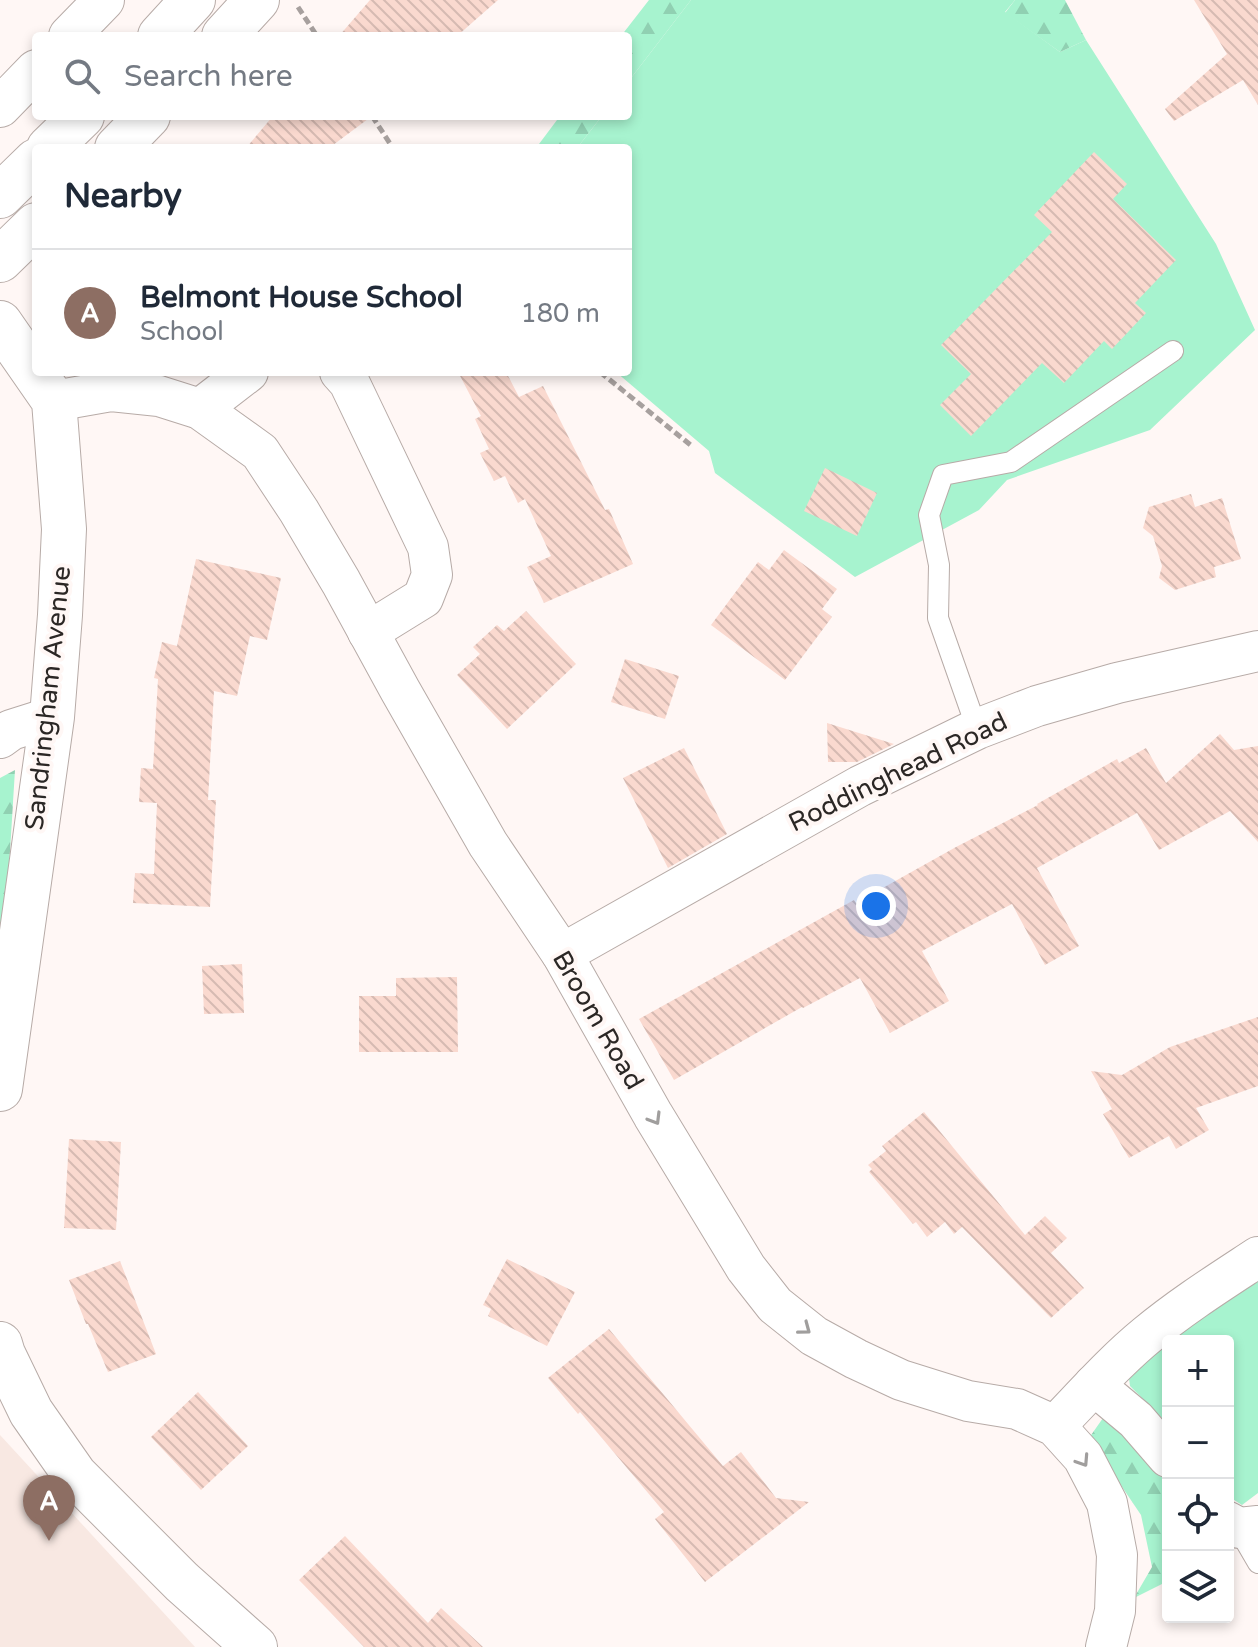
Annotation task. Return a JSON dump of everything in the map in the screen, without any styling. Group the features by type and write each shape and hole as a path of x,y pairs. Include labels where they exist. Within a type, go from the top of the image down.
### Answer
{"street":[{"path":"73,32 104,0"},
{"path":"164,32 193,0"},
{"path":"228,32 257,0"},
{"path":"0,107 32,74"},
{"path":"53,144 78,120"},
{"path":"121,144 144,120"},
{"path":"0,196 32,165"},
{"path":"0,260 32,229"},
{"path":"0,323 32,369"},
{"path":"37,376 54,401"},
{"path":"200,409 243,376"},
{"path":"344,376 428,547 432,575 423,598 368,632"},
{"name":"Broom Road","path":"54,401 111,391 159,396 200,409 260,452 299,511 488,844 562,954 653,1115 746,1268 775,1305 814,1336 901,1380 968,1401 1017,1409 1055,1426 1083,1457 1107,1503 1117,1555 1115,1611 1106,1647"},
{"name":"Sandringham Avenue","path":"0,1089 52,717 64,529 54,401"},
{"name":"Roddinghead Road","path":"562,954 860,786 977,729 1037,706 1117,683 1258,651"},
{"path":"0,738 11,730 52,717"},
{"path":"1055,1426 1145,1337 1258,1257"},
{"path":"0,1344 31,1412 75,1475 182,1582 255,1647"},
{"path":"1094,1385 1136,1420 1162,1450"}],"lane":[{"path":"977,729 938,618 939,565 929,515 943,475 1011,462 1173,351"},
{"path":"1241,1525 1258,1563"}],"path":[{"path":"293,0 314,32"},
{"path":"375,120 390,144"},
{"path":"605,376 693,447"}],"shaded area":[{"path":"0,1435 195,1647 0,1647"}],"green space":[{"path":"649,0 691,0 632,77 632,32 624,32"},
{"path":"691,0 1015,0 1005,12 1060,52 1086,40 1216,244 1255,330 1150,430 1007,480 979,510 855,577 715,473 709,451 621,376 632,376 632,144 580,144 599,120 632,120 632,77"},
{"path":"1015,0 1065,0 1086,40 1060,52 1005,13"},
{"path":"557,120 599,120 580,144 539,144"},
{"path":"15,770 7,900 0,932 0,778"},
{"path":"1258,1279 1258,1493 1242,1505 1234,1500 1234,1335 1176,1335"},
{"path":"1162,1344 1162,1418 1130,1386 1128,1371"},
{"path":"1103,1418 1136,1438 1162,1472 1162,1584 1134,1598 1152,1567 1141,1515 1089,1438"}],"building":[{"path":"370,0 498,0 462,32 342,32"},
{"path":"1194,0 1258,0 1258,105 1243,80 1174,121 1165,109 1227,54"},
{"path":"270,120 367,120 334,144 249,144"},
{"path":"1094,152 1127,184 1113,199 1176,260 1135,303 1146,313 1112,349 1104,341 1064,383 1042,363 971,436 940,405 971,374 941,345 1052,232 1034,215"},
{"path":"460,376 508,376 519,397 543,386 605,510 609,509 633,564 544,603 527,567 551,556 525,499 518,503 505,476 494,481 480,453 489,449 475,419 481,416"},
{"path":"825,468 877,493 857,536 804,511"},
{"path":"1191,494 1195,507 1222,498 1241,559 1214,567 1216,577 1175,590 1159,578 1162,566 1153,536 1143,528 1149,507"},
{"path":"784,550 837,589 822,609 832,617 785,680 711,625 758,562 769,570"},
{"path":"196,559 281,578 267,640 250,636 237,696 214,691 208,800 216,800 210,907 133,903 135,873 154,874 157,803 139,802 141,768 153,769 158,679 154,678 162,642 177,646"},
{"path":"526,611 576,664 507,729 457,675 480,654 473,647 497,625 504,631"},
{"path":"625,659 679,676 665,719 611,702"},
{"path":"827,723 894,744 857,762 828,762"},
{"path":"1220,734 1234,750 1258,746 1258,842 1230,811 1159,850 1137,813 1037,868 1079,946 1045,965 1012,904 922,951 949,1001 890,1033 860,978 802,1007 674,1080 639,1019 854,900 856,903 1038,805 1117,759 1119,763 1146,748 1166,783"},
{"path":"684,748 727,834 668,868 623,778"},
{"path":"242,964 244,1013 204,1014 202,966"},
{"path":"457,977 458,1052 359,1052 359,996 396,996 396,978"},
{"path":"1258,1017 1258,1086 1196,1108 1209,1130 1176,1149 1169,1136 1129,1158 1103,1114 1112,1109 1091,1071 1122,1075 1170,1047"},
{"path":"924,1112 1025,1235 1045,1216 1067,1238 1051,1253 1084,1288 1051,1318 962,1227 954,1234 945,1222 927,1237 869,1172 872,1169 868,1165 886,1151 882,1146"},
{"path":"69,1139 121,1142 116,1230 64,1228"},
{"path":"507,1259 575,1292 547,1346 488,1316 491,1309 483,1305"},
{"path":"120,1261 156,1354 108,1372 69,1280"},
{"path":"609,1329 723,1466 741,1452 776,1498 809,1502 705,1582 655,1519 664,1512 548,1378"},
{"path":"198,1392 248,1446 201,1490 151,1437"},
{"path":"345,1536 428,1623 441,1608 483,1647 364,1647 299,1580"}],"place":[{"name":"Belmont House School","path":"49,1541"}]}
